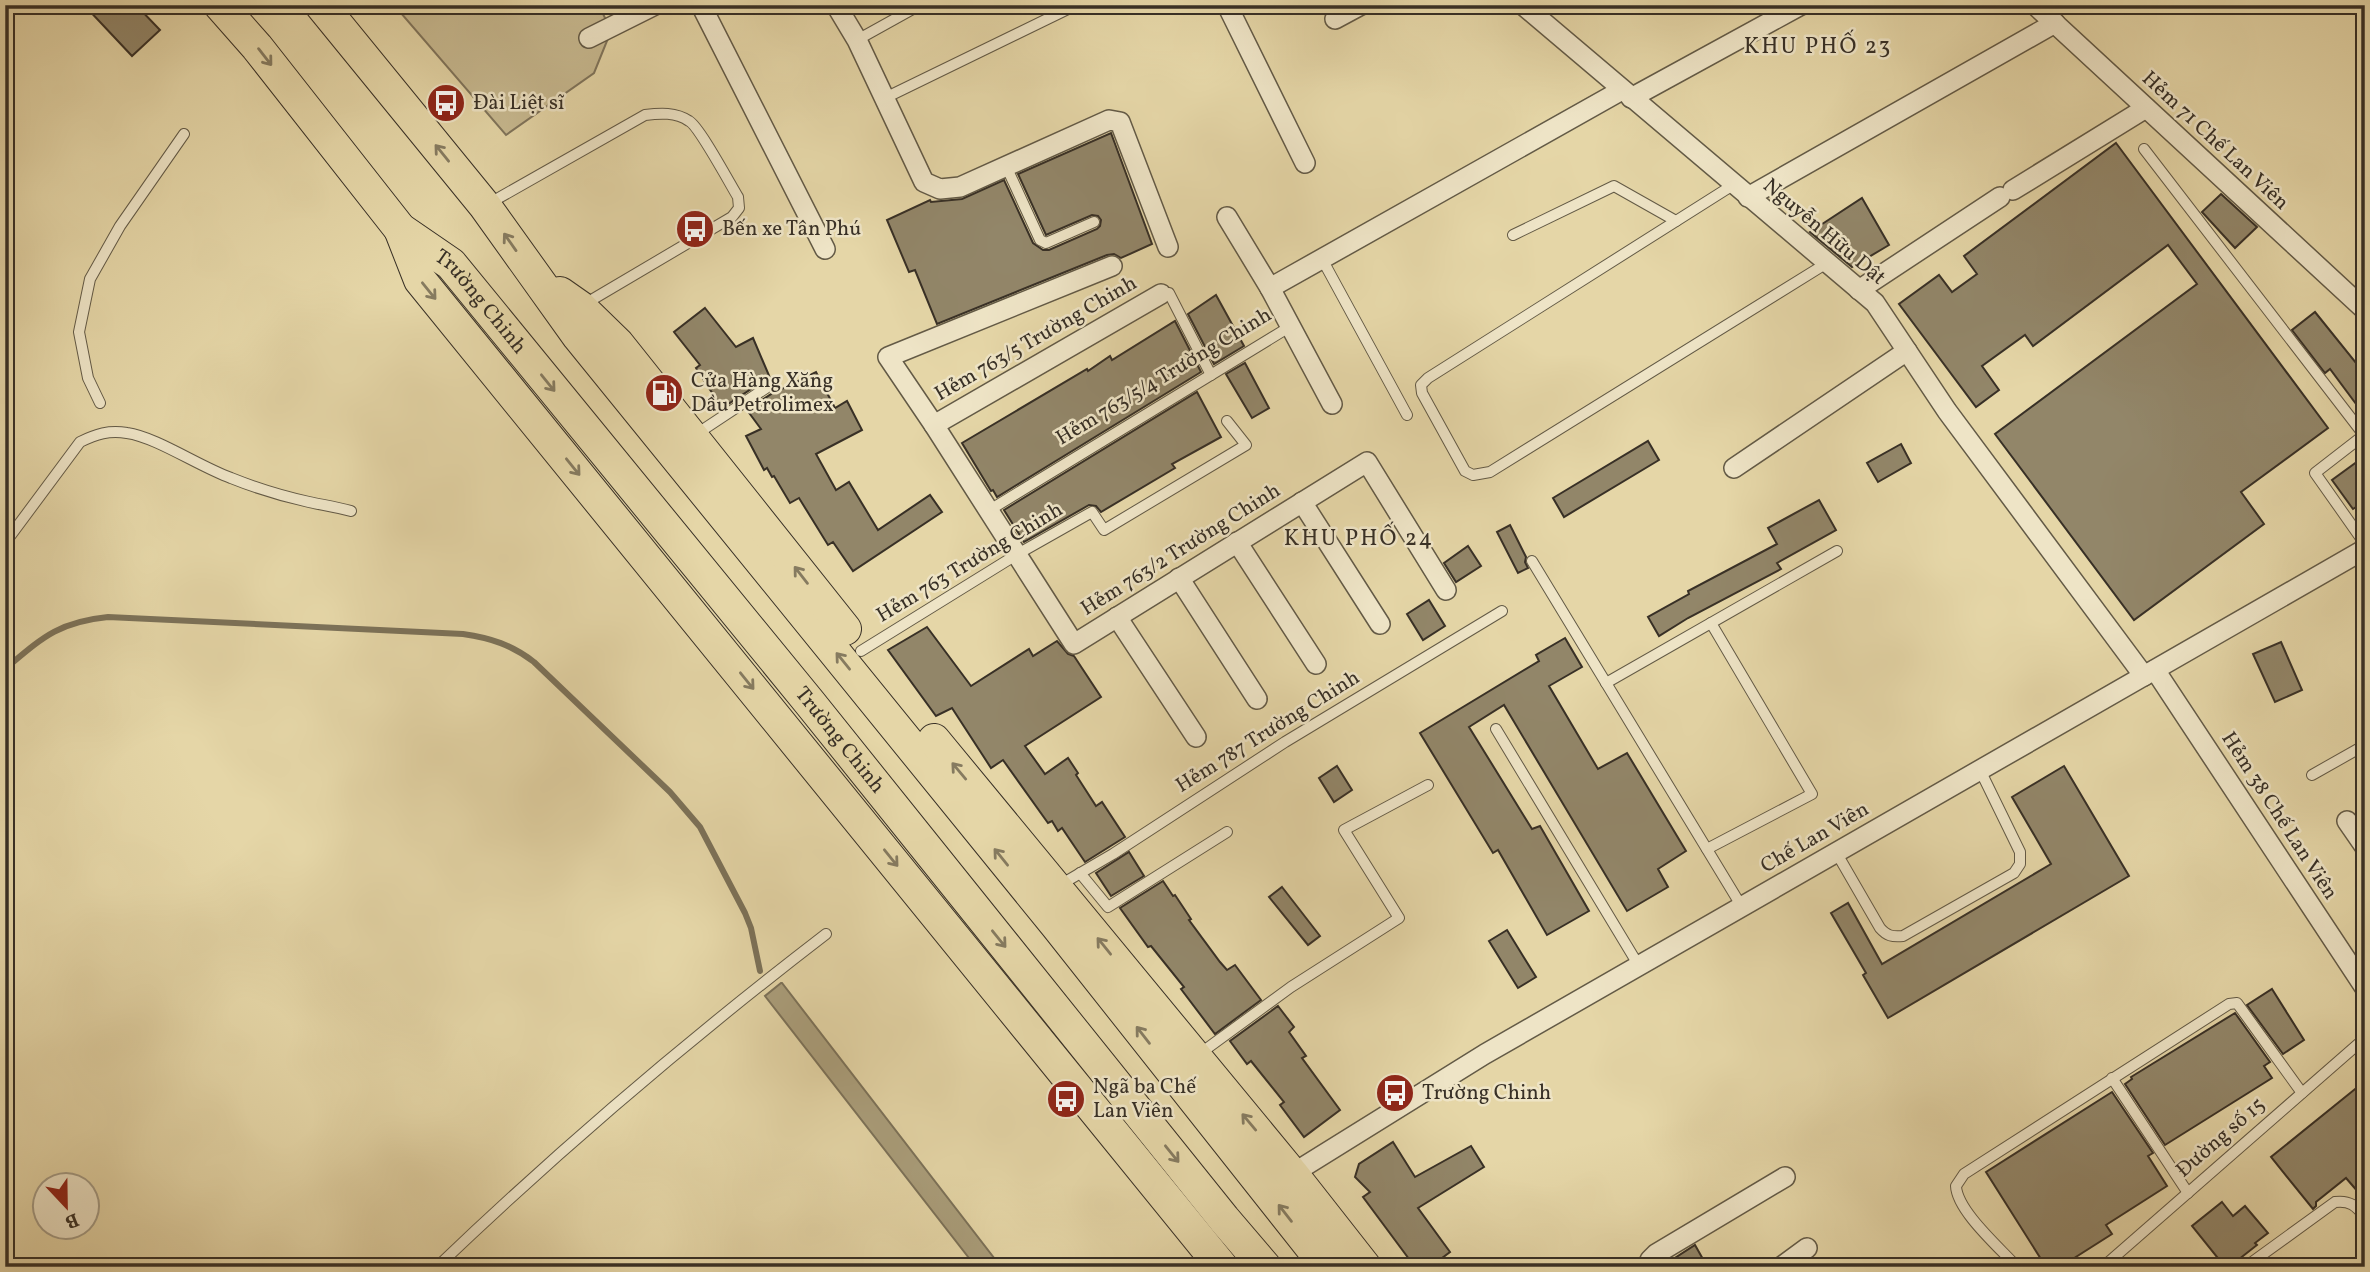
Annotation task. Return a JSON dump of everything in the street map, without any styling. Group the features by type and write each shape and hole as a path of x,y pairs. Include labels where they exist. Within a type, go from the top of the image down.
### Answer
{"main road":[{"name":"Trường Chinh","path":"220,5 257,47 400,229 420,280 1222,1267"},
{"path":"321,5 485,206 535,277 572,312 1327,1267"},
{"name":"Trường Chinh","path":"400,229 451,264 1265,1267"},
{"path":"572,312 618,344 862,651 1068,881 1195,1057 1365,1267"},
{"path":"710,581 714,640"}],"street":[{"path":"589,38 655,5"},
{"path":"701,5 825,249"},
{"path":"836,5 857,40 924,182 940,189 960,187 1109,120 1120,122 1168,247"},
{"path":"1227,5 1305,163"},
{"path":"1335,19 1362,5"},
{"name":"Nguyễn Hữu Dật","path":"1523,5 1875,303 1947,411 2149,673"},
{"path":"1270,288 1626,94 1801,5"},
{"name":"Hẻm 71 Chế Lan Viên","path":"2035,5 2365,310"},
{"path":"1748,197 2055,23"},
{"path":"1859,290 2007,193 2146,108"},
{"name":"Hẻm 763/5/4 Trường Chinh","path":"1227,217 1291,326"},
{"name":"Hẻm 763/5 Trường Chinh","path":"1016,555 888,357 1112,266"},
{"name":"Hẻm 763/5 Trường Chinh","path":"934,425 1161,293"},
{"path":"1291,326 1332,404"},
{"path":"1734,468 1907,351"},
{"name":"Hẻm 763/2 Trường Chinh","path":"1016,555 1074,644 1367,462 1446,590"},
{"path":"1302,502 1380,625"},
{"path":"1237,542 1316,664"},
{"name":"Chế Lan Viên","path":"1292,1174 1485,1054 2365,547"},
{"path":"1179,578 1257,699"},
{"path":"1116,617 1196,737"},
{"name":"Hẻm 38 Chế Lan Viên","path":"2149,673 2359,964 2365,988"},
{"path":"2347,821 2365,847"},
{"path":"1648,1267 1656,1254 1785,1177"},
{"path":"1781,1267 1807,1248"}],"lane":[{"path":"857,40 920,5"},
{"path":"885,98 1076,5"},
{"path":"485,206 645,115 676,115 692,122 738,197 739,208 733,217 572,312"},
{"path":"100,403 89,378 79,332 90,279 120,226 184,134"},
{"path":"2144,149 2364,435 2315,473 2365,547"},
{"path":"1006,166 1040,240 1046,243 1094,222"},
{"path":"1732,184 1421,385 1422,393 1465,471 1473,475 1490,472 1827,263"},
{"path":"1513,235 1614,186 1676,221"},
{"path":"1322,259 1407,415"},
{"path":"1161,293 1169,293 1211,375"},
{"name":"Hẻm 763/5/4 Trường Chinh","path":"988,511 1291,326"},
{"path":"692,437 766,388"},
{"name":"Hẻm 763 Trường Chinh","path":"862,651 1016,555 1092,512 1104,530 1246,445 1227,421"},
{"path":"5,542 80,442 94,434 111,432 146,438 206,468 261,489 351,511"},
{"path":"1606,683 1837,551"},
{"path":"1532,561 1742,907"},
{"name":"Hẻm 787 Trường Chinh","path":"1068,881 1285,743 1502,611"},
{"path":"1707,849 1812,793 1712,623"},
{"path":"1496,729 1639,966"},
{"path":"2312,775 2365,744"},
{"path":"1836,852 1880,928 1893,937 1903,936 2014,873 2020,864 2020,852 1980,770"},
{"path":"1195,1057 1291,987 1399,918 1343,830 1428,785"},
{"path":"1068,881 1108,907 1227,832"},
{"path":"437,1267 575,1141 776,972 826,934"},
{"path":"2017,1267 1974,1220 1961,1201 1956,1186 1964,1174 2234,1002 2302,1093"},
{"name":"Đường số 15","path":"2103,1267 2365,1038"},
{"path":"2112,1078 2188,1193"},
{"path":"2248,1267 2335,1202 2346,1200 2356,1206 2365,1217"}],"shaded area":[{"path":"394,5 599,5 611,31 594,73 506,135"},
{"path":"781,983 1001,1267 976,1267 765,996"}],"building":[{"path":"84,5 136,5 160,30 132,56"},
{"path":"1111,133 1152,244 1121,258 1114,254 1107,255 937,324 915,270 909,272 887,220 930,200 962,199 1004,180 1033,243 1043,250 1049,250 1097,229 1101,220 1092,215 1046,235 1018,174"},
{"path":"2116,143 2328,428 2241,492 2264,524 2134,620 1995,434 2197,284 2168,245 2033,346 2025,335 1982,366 1999,390 1976,407 1899,304 1939,275 1952,292 1977,274 1964,256"},
{"path":"2221,194 2257,227 2235,248 2202,212"},
{"path":"1862,198 1889,245 1852,267 1810,232"},
{"path":"1216,295 1244,346 1214,364 1188,314"},
{"path":"705,308 736,347 753,338 776,392 816,372 835,408 847,401 862,430 816,454 836,490 849,482 878,530 930,495 942,512 853,571 833,542 828,545 799,498 790,503 774,476 772,477 767,468 764,470 746,436 761,429 747,410 771,394 772,383 762,382 722,408 696,368 700,365 674,332"},
{"path":"2315,312 2365,374 2365,416 2330,369 2325,373 2292,330"},
{"path":"1175,321 1201,372 997,497 993,490 991,491 962,443 1110,356 1112,360"},
{"path":"1245,363 1269,408 1252,418 1226,374"},
{"path":"1197,392 1221,437 1172,464 1175,468 1101,512 1096,506 1089,505 1024,542 1004,510"},
{"path":"1648,441 1659,460 1564,517 1553,498"},
{"path":"1901,444 1911,463 1878,482 1867,463"},
{"path":"2365,456 2365,501 2353,509 2332,480"},
{"path":"1819,500 1836,530 1777,563 1781,569 1659,636 1648,617 1689,594 1688,591 1777,544 1768,528"},
{"path":"1510,525 1526,557 1528,568 1518,573 1497,532"},
{"path":"1468,546 1481,566 1456,582 1444,563"},
{"path":"1429,600 1445,626 1423,640 1407,614"},
{"path":"927,627 971,686 1029,649 1033,656 1057,641 1068,654 1074,656 1101,697 1025,746 1045,774 1068,758 1096,806 1102,802 1125,837 1085,862 1062,828 1058,831 1052,821 1048,823 1003,760 991,768 952,708 936,716 888,650"},
{"path":"1565,638 1582,667 1549,686 1598,769 1627,753 1686,851 1658,869 1668,887 1627,911 1504,705 1469,727 1532,829 1540,826 1589,911 1547,935 1498,850 1493,853 1420,733 1539,661 1536,655"},
{"path":"2281,642 2302,690 2275,702 2253,654"},
{"path":"1337,766 1352,790 1334,802 1319,778"},
{"path":"2064,766 2129,876 1888,1018 1863,975 1866,973 1831,913 1848,903 1882,964 2051,864 2012,797"},
{"path":"1129,852 1144,876 1111,896 1096,873"},
{"path":"1163,881 1220,962 1227,970 1235,965 1261,1000 1215,1034 1181,989 1184,987 1151,946 1148,947 1120,908"},
{"path":"1282,887 1320,936 1308,945 1269,897"},
{"path":"1507,930 1536,977 1518,988 1489,941"},
{"path":"2272,989 2304,1040 2283,1054 2247,1005"},
{"path":"1278,1006 1294,1027 1289,1032 1306,1056 1302,1058 1340,1110 1304,1137 1280,1105 1284,1102 1251,1061 1247,1064 1230,1041"},
{"path":"2235,1013 2270,1062 2264,1066 2272,1078 2165,1145 2125,1084 2131,1077"},
{"path":"2365,1081 2365,1200 2346,1178 2316,1202 2313,1209 2271,1157"},
{"path":"2112,1092 2153,1153 2148,1156 2167,1186 2106,1225 2112,1234 2060,1267 2046,1267 1986,1172"},
{"path":"1393,1142 1415,1177 1471,1146 1484,1167 1418,1208 1450,1252 1430,1267 1415,1267 1363,1197 1370,1192 1355,1177 1359,1164"},
{"path":"2222,1202 2233,1216 2245,1206 2268,1233 2229,1267 2225,1267 2192,1226"},
{"path":"1695,1245 1704,1261 1694,1267 1661,1267"}],"waterway":[{"path":"5,669 30,648 63,627 108,617 463,634 501,643 534,662 670,792 700,827 745,913 760,971"}],"place":[{"name":"Đài Liệt sĩ","path":"446,103"},
{"name":"Bến xe Tân Phú","path":"695,229"},
{"name":"Cửa Hàng Xăng Dầu Petrolimex","path":"664,393"},
{"name":"Trường Chinh","path":"1395,1093"},
{"name":"Ngã ba Chế Lan Viên","path":"1066,1099"}],"district":[{"name":"KHU PHỐ 23","path":"1818,47"},
{"name":"KHU PHỐ 24","path":"1359,539"}]}
